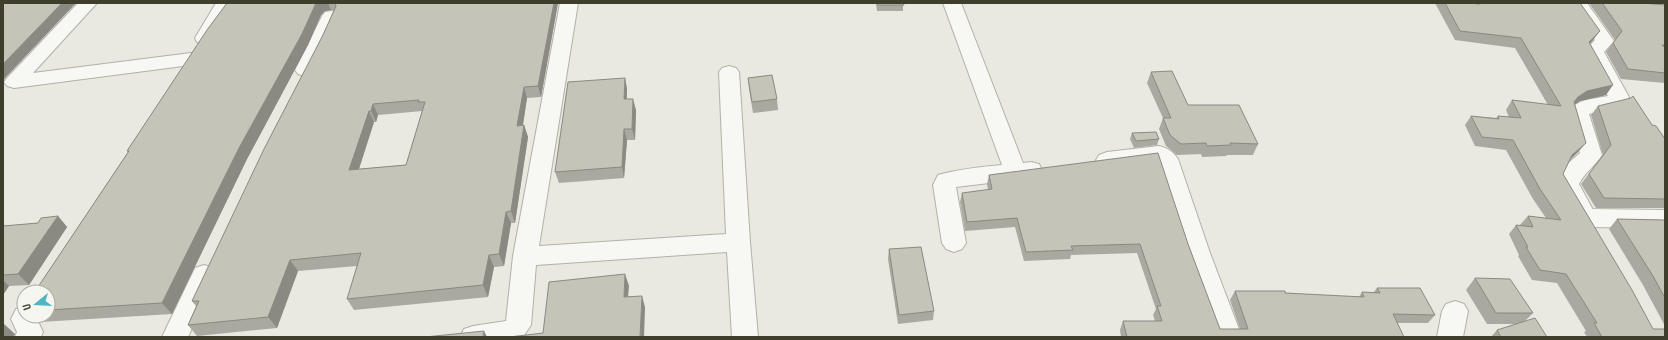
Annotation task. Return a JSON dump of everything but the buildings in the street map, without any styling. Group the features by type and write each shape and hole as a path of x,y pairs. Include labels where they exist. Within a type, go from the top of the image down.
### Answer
{"street":[{"path":"88,3 14,82 191,59"},
{"path":"178,79 226,3"},
{"path":"473,337 512,331 518,325 525,256 569,3"},
{"path":"952,3 1015,172"},
{"path":"1578,3 1605,41 1605,43 1594,51 1619,97 1616,101 1586,107 1578,112 1591,155 1574,171 1568,184 1600,239"},
{"path":"296,89 331,16"},
{"path":"729,72 738,242 745,337"},
{"path":"1091,162 1159,153 1167,159 1198,253 1229,337"},
{"path":"954,243 944,185 946,181 964,177 1053,167"},
{"path":"1588,218 1665,219"},
{"path":"525,256 738,242"},
{"path":"175,337 212,259"},
{"path":"1450,337 1455,311"},
{"path":"26,324 30,332 28,337"}]}
